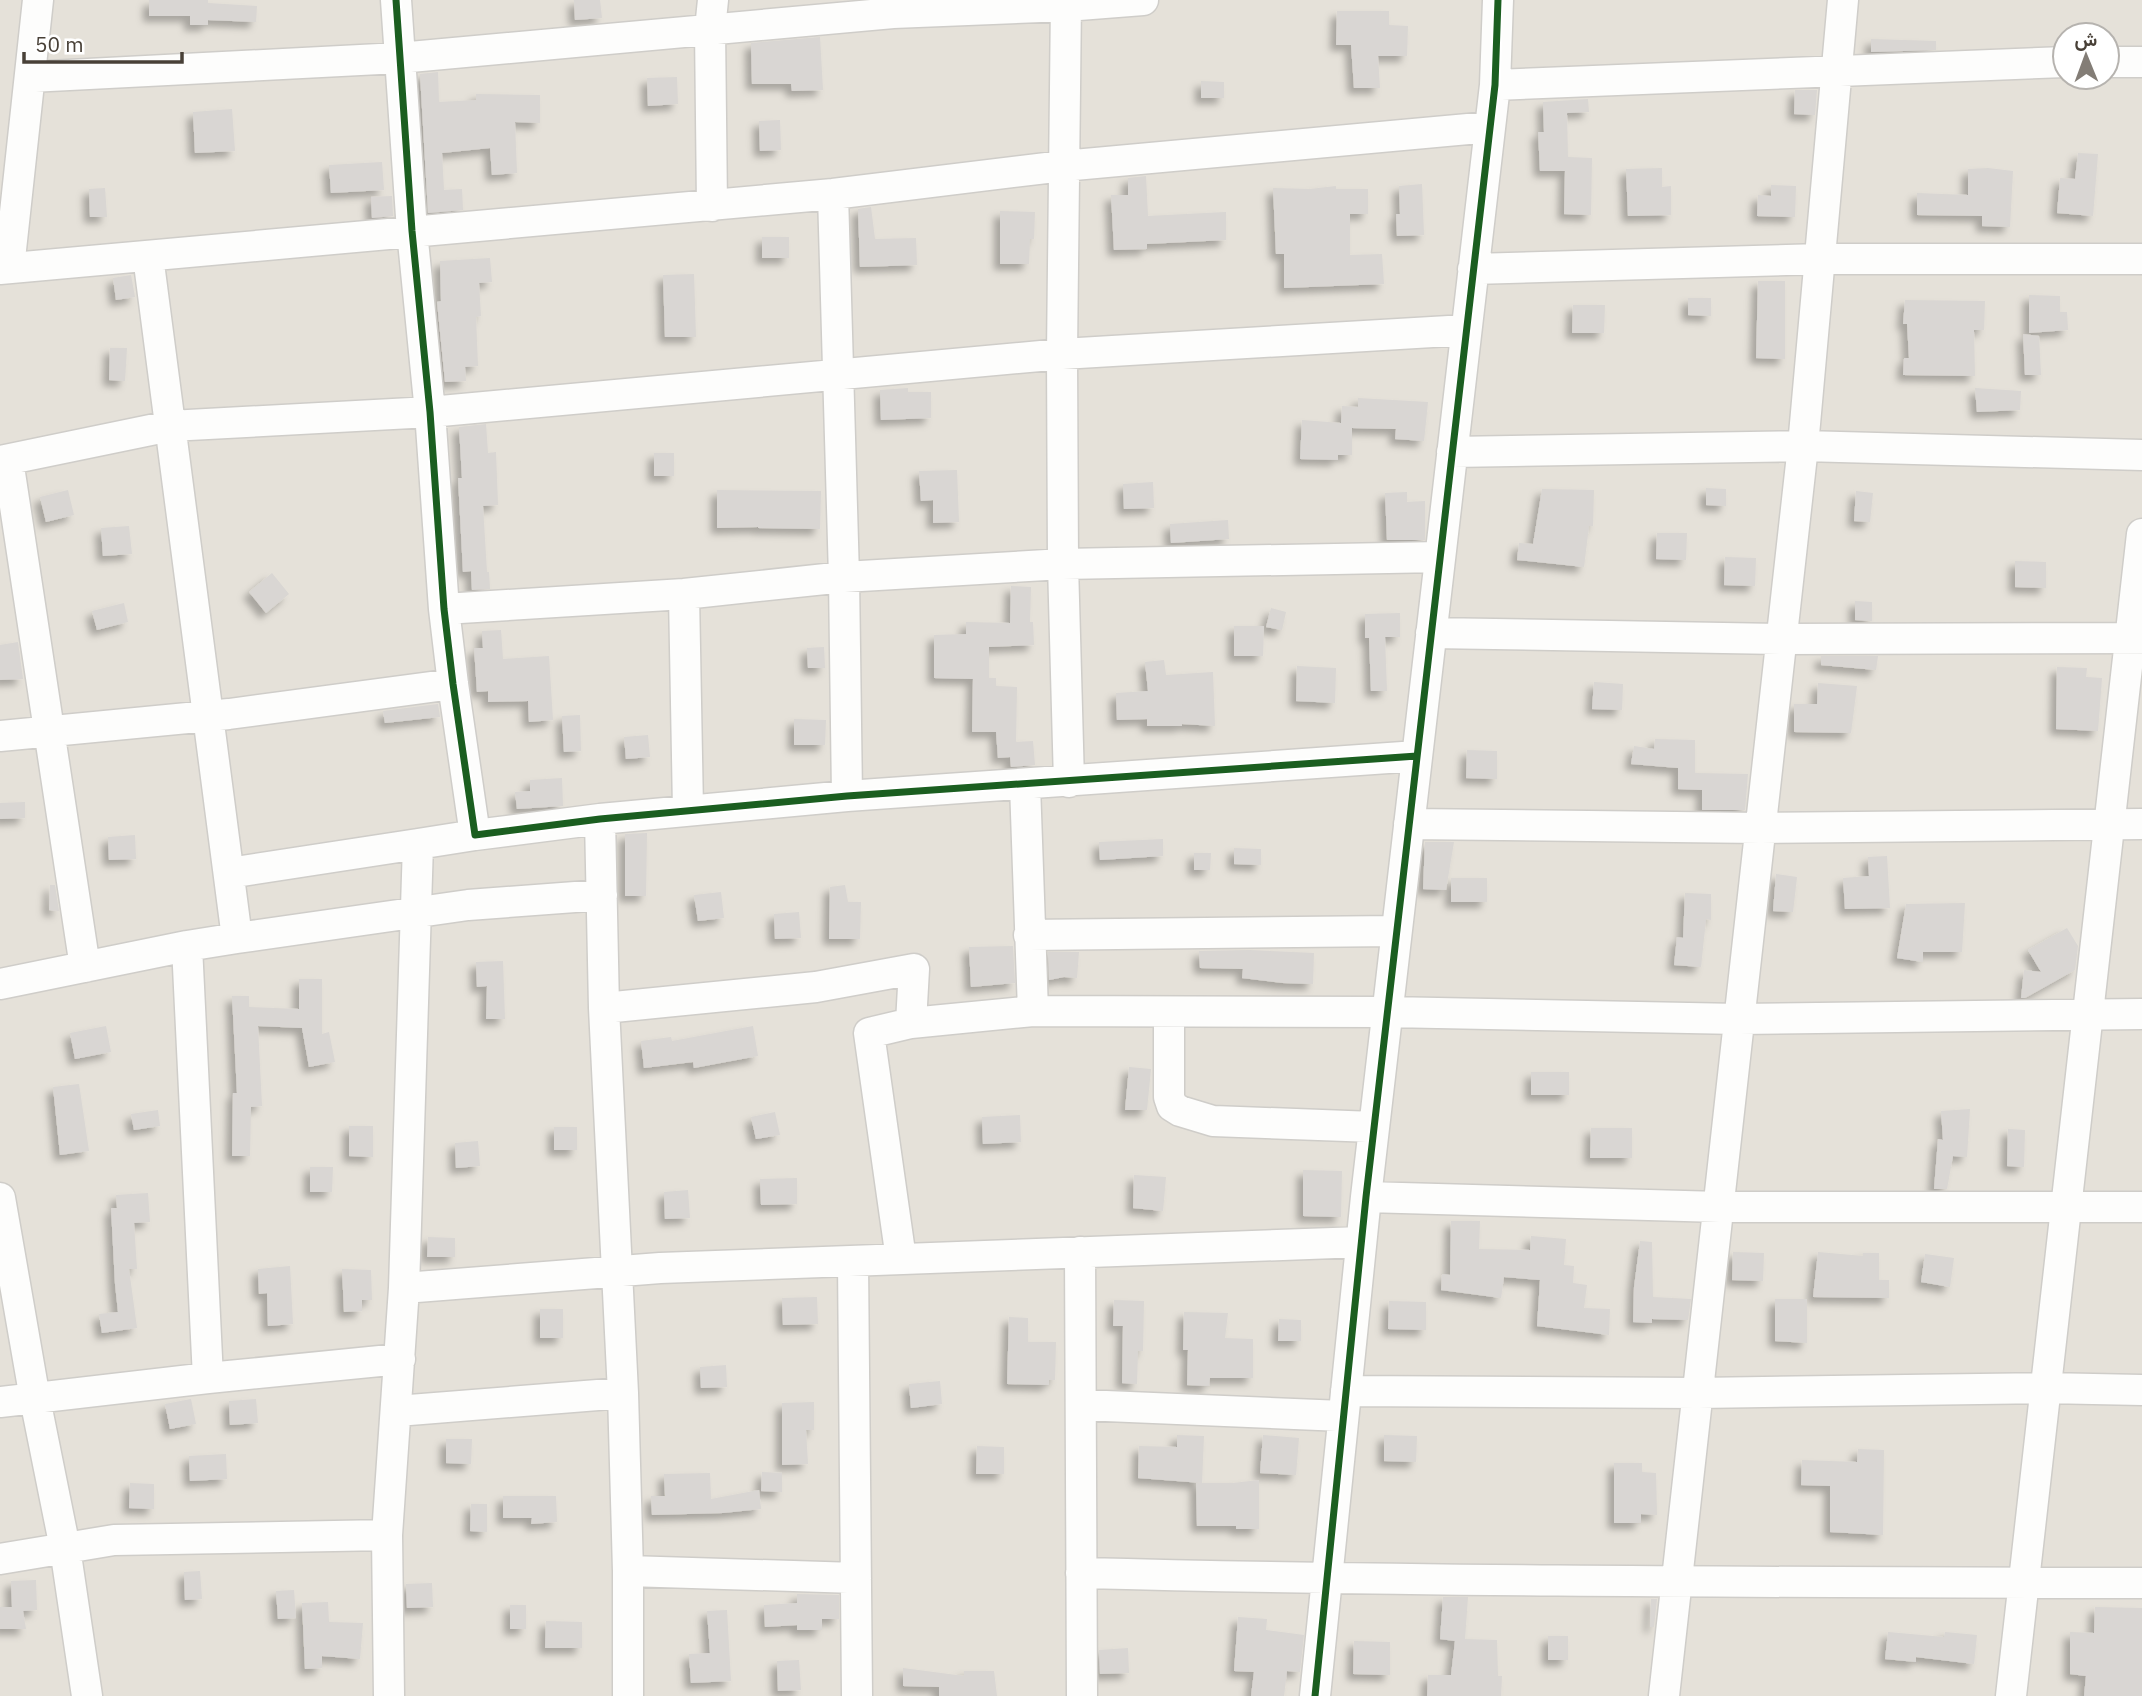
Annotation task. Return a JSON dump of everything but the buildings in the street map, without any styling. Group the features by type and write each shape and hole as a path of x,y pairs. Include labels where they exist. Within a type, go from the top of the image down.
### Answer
{"street":[{"path":"38,0 4,268 712,206 1063,166 1490,127"},
{"path":"397,0 412,231 430,412 444,609 475,835"},
{"path":"30,77 400,58 712,14 893,13 1143,0"},
{"path":"1315,1696 1366,1197 1495,85 1498,0"},
{"path":"1664,1696 1783,639 1839,72 1843,0"},
{"path":"1066,3 1062,354 1063,564 1069,782"},
{"path":"712,14 712,206"},
{"path":"2121,61 2142,62"},
{"path":"1495,85 2051,63"},
{"path":"833,194 844,577 846,796"},
{"path":"148,256 237,939"},
{"path":"1473,269 1821,259 2142,260"},
{"path":"85,967 4,460 170,426 430,412 1062,354 1466,330"},
{"path":"1452,452 1803,446 2142,455"},
{"path":"2011,1696 2110,824 2136,637 2142,534"},
{"path":"444,609 684,594 844,577 1063,564 1440,557"},
{"path":"684,594 688,810"},
{"path":"1431,633 1783,639 2136,637"},
{"path":"0,736 207,716 453,684"},
{"path":"229,873 600,818 846,796 1417,756"},
{"path":"1025,785 1033,1011"},
{"path":"600,818 604,1008 623,1393 628,1696"},
{"path":"1409,824 1761,828 2142,824"},
{"path":"389,1696 387,1535 404,1287 418,844"},
{"path":"0,984 187,946 468,905 602,895"},
{"path":"1029,935 1396,931"},
{"path":"187,946 208,1378"},
{"path":"604,1008 816,987 914,969 911,1023"},
{"path":"901,1259 869,1033 911,1023 1033,1011 1387,1012 1739,1018 2142,1014"},
{"path":"1169,1012 1169,1097 1172,1106 1180,1111 1213,1121 1374,1127"},
{"path":"1366,1197 1720,1207 2142,1207"},
{"path":"0,1198 5,1250 65,1548 87,1696"},
{"path":"404,1287 619,1272 1361,1242"},
{"path":"1080,1252 1082,1696"},
{"path":"853,1262 857,1696"},
{"path":"0,1402 400,1359"},
{"path":"1082,1405 1345,1404 1698,1392 2045,1388 2142,1390"},
{"path":"397,1411 623,1393"},
{"path":"0,1559 114,1541 387,1535"},
{"path":"628,1571 856,1578"},
{"path":"1081,1573 1676,1583 2142,1583"}],"shaded area":[{"path":"0,0 2142,0 2142,1696 0,1696"}],"cycle path":[{"path":"396,0 412,231 430,412 444,609 475,835 600,819 847,796 1417,756"},
{"path":"1315,1696 1366,1197 1495,85 1498,0"}]}
